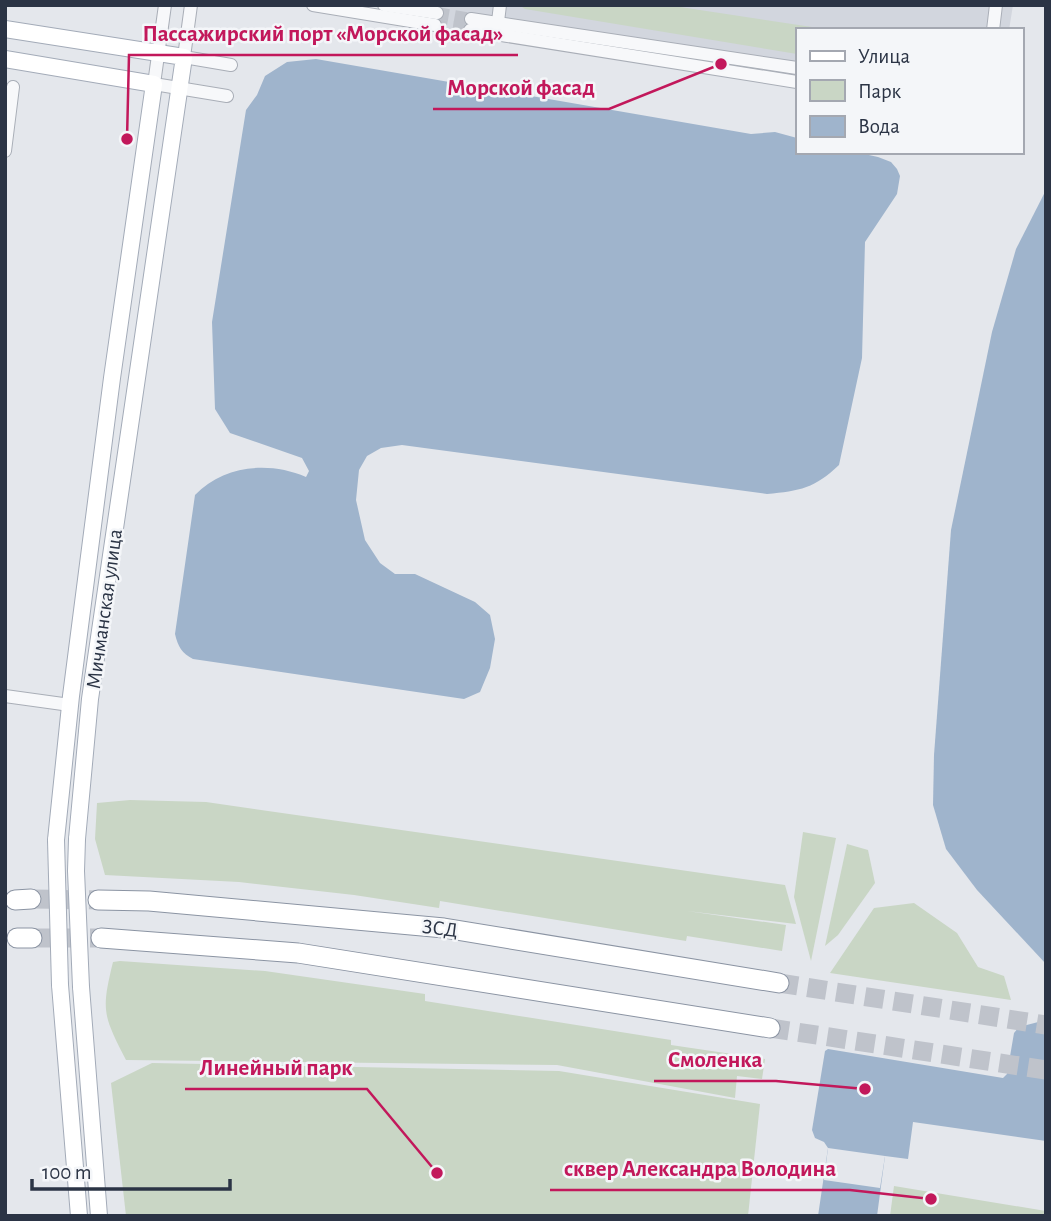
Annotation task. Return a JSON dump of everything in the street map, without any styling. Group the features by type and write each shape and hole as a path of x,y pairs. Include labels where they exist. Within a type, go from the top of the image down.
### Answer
{"highway":[{"name":"ЗСД","path":"98,900 163,902 444,928 779,983"},
{"path":"101,938 298,953 770,1028"}],"main road":[{"path":"5,29 184,57"},
{"name":"Мичманская улица","path":"99,1216 80,987 77,839 90,699 184,57"},
{"path":"5,60 154,84"},
{"name":"Мичманская улица","path":"79,1216 60,985 56,840 70,705 114,365 154,84"}],"street":[{"name":"Мичманская улица","path":"154,84 165,5"},
{"name":"Мичманская улица","path":"184,57 191,5"},
{"path":"313,5 436,19 384,5"},
{"path":"497,29 500,5"},
{"path":"993,28 996,5"},
{"path":"471,25 796,82"},
{"path":"497,29 796,68"},
{"path":"184,57 231,65"},
{"path":"154,84 227,96"},
{"path":"5,151 13,87"},
{"path":"5,696 70,705"}],"shaded area":[{"path":"439,5 1013,5 1009,28 796,28 796,87 469,37 468,41 434,35"}],"green space":[{"path":"519,5 667,5 812,27 796,28 796,54 525,9"},
{"path":"130,800 206,802 785,885 796,924 687,911 786,925 782,951 687,936 686,941 440,901 439,908 239,882 105,875 95,839 97,803"},
{"path":"803,832 836,838 811,961 794,897"},
{"path":"847,844 868,850 875,883 838,935 825,946"},
{"path":"914,903 957,933 978,967 1004,976 1011,1000 830,973 874,908"},
{"path":"113,962 265,971 425,994 425,1001 671,1040 671,1045 765,1059 762,1079 737,1076 735,1098 557,1065 126,1060 106,1012"},
{"path":"152,1063 559,1071 760,1104 748,1216 126,1216 111,1083"},
{"path":"894,1186 1046,1211 1046,1216 890,1216"}],"water":[{"path":"316,59 751,134 775,132 796,138 796,154 864,154 891,162 900,176 897,194 865,242 862,358 839,465 822,479 806,487 767,494 402,445 381,448 367,456 359,470 356,500 365,540 380,563 395,574 415,574 475,602 490,615 495,639 490,668 480,692 464,699 193,659 186,654 179,646 175,634 195,495 219,477 233,472 277,469 306,477 309,471 302,458 230,433 215,409 212,322 246,110 257,95 265,76 287,62"},
{"path":"1046,190 1046,964 977,890 946,849 933,805 934,755 951,530 992,332 1016,249"},
{"path":"1046,1020 1046,1141 913,1122 908,1159 885,1156 877,1216 818,1216 828,1148 824,1142 815,1138 812,1130 825,1051 828,1049 1003,1078 1007,1074 1014,1033 1019,1027"}],"pier":[{"path":"828,1148 885,1156 880,1188 824,1180"}],"tunnel":[{"path":"437,13 471,19"},
{"path":"435,25 470,30"},
{"path":"31,899 98,900"},
{"path":"32,938 101,938"},
{"path":"779,983 1046,1025"},
{"path":"770,1028 1046,1070"}],"place":[{"name":"Морской фасад","path":"721,64"},
{"name":"Пассажирский порт «Морской фасад»","path":"127,139"},
{"name":"Смоленка","path":"865,1089"},
{"name":"Линейный парк","path":"437,1173"},
{"name":"сквер Александра Володина","path":"931,1199"}]}
